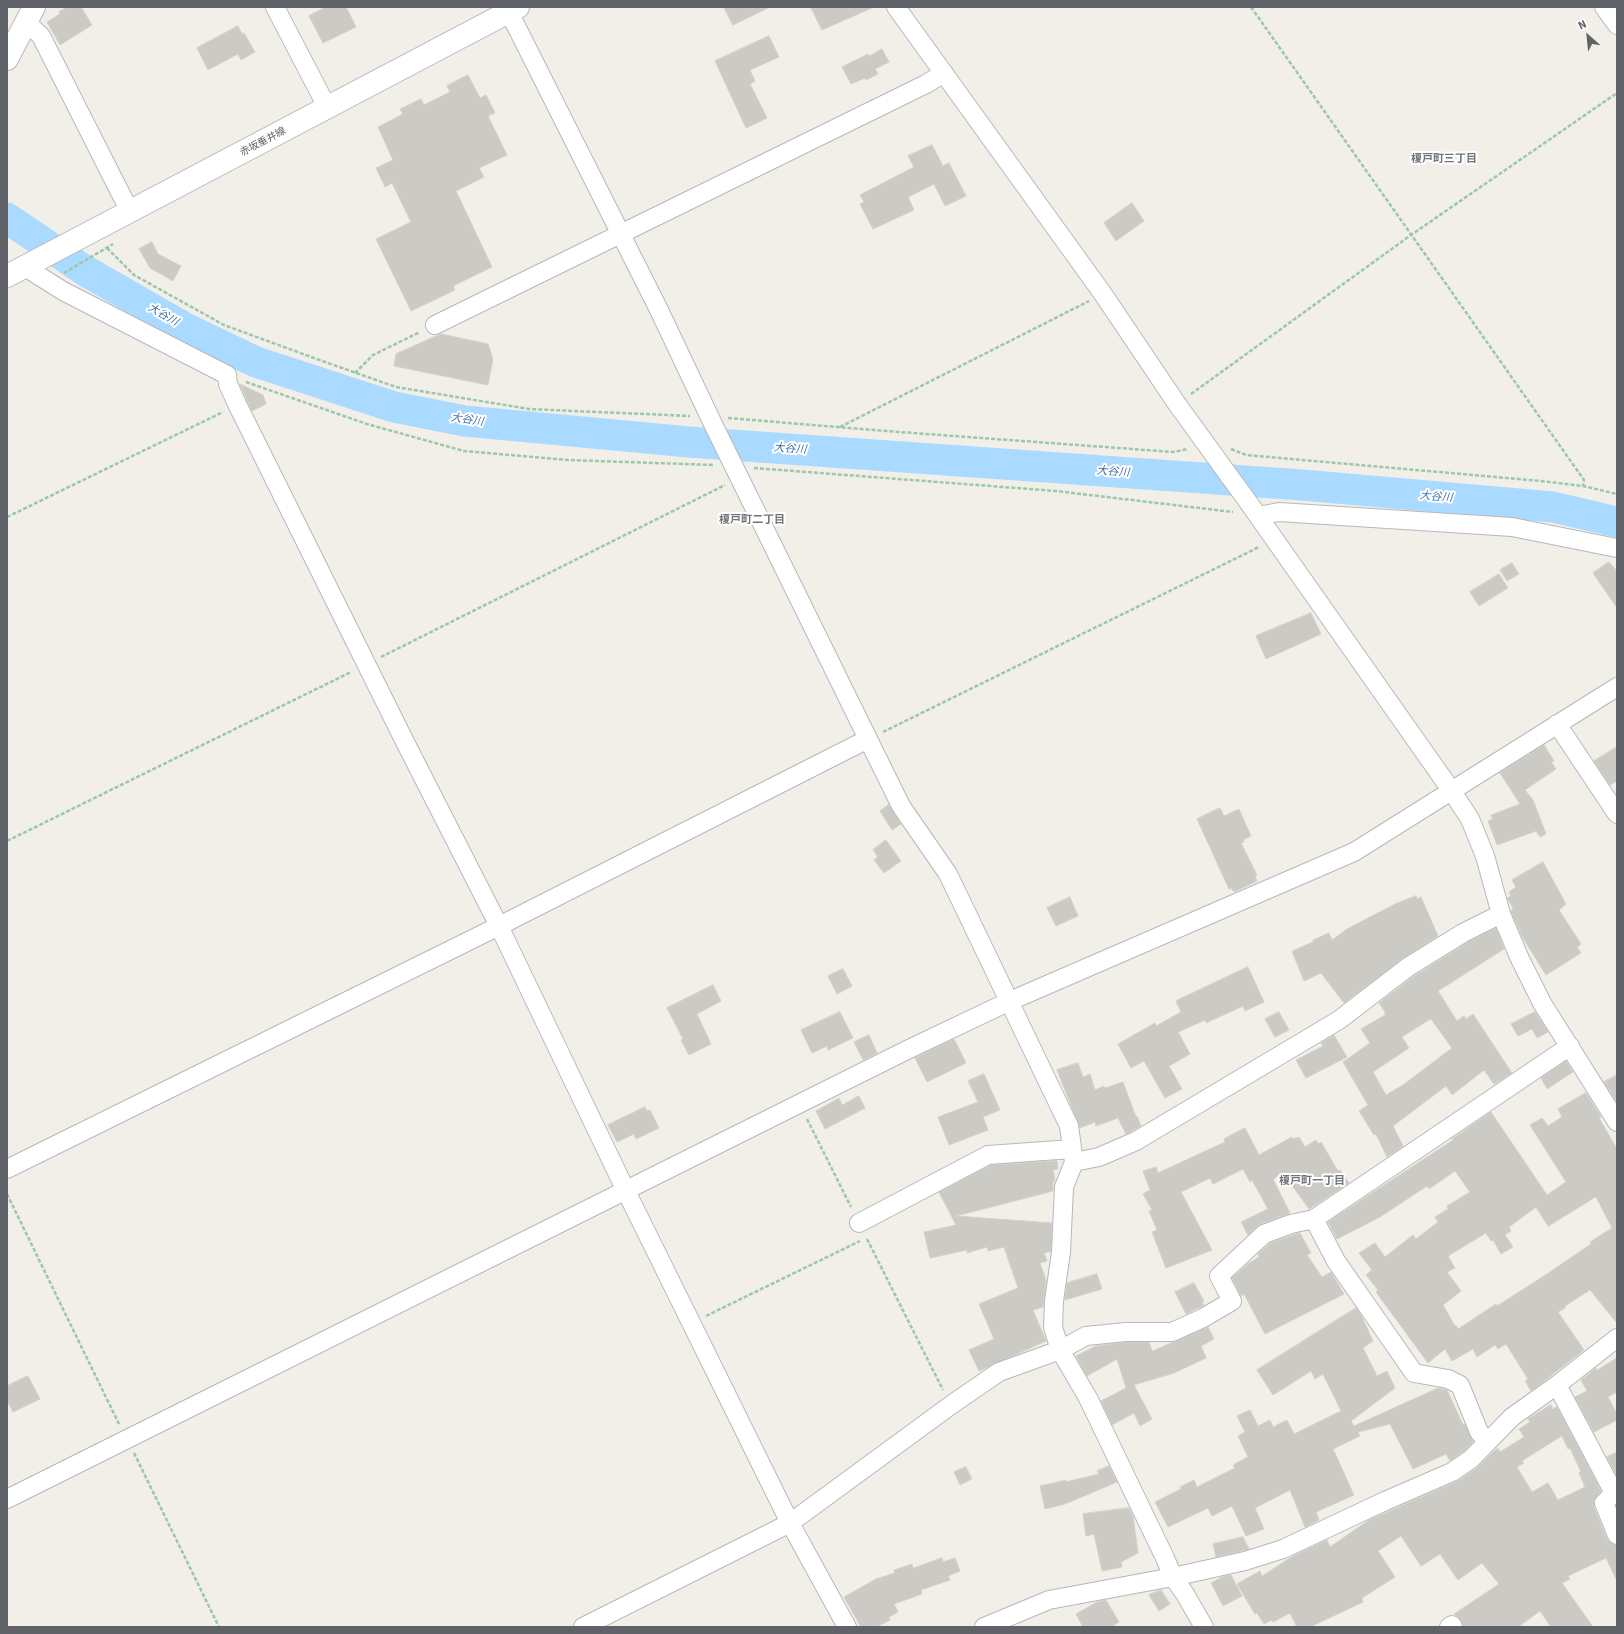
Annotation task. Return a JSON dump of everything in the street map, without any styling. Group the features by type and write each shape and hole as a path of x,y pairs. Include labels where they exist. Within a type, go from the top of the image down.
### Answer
{"main road":[{"name":"赤坂垂井線","path":"24,267 514,9"},
{"path":"7,59 30,14"}],"street":[{"path":"275,7 327,107"},
{"path":"896,7 1102,294 1177,404 1451,790 1470,820 1479,841 1485,856 1501,914 1520,959 1542,1003 1617,1122"},
{"path":"1604,7 1617,25"},
{"path":"514,9 620,234 868,740 901,806 948,874 1069,1126 1073,1155 1064,1187 1061,1252 1054,1301 1053,1327 1060,1350 1088,1398 1162,1551 1173,1577 1185,1594 1204,1627"},
{"path":"30,14 130,212"},
{"path":"435,325 944,74"},
{"path":"24,267 63,291 226,375 228,384 237,404 404,740 499,926 626,1191 790,1523 847,1627"},
{"path":"1254,511 1512,527 1617,548"},
{"path":"7,1499 909,1049 1010,1001 1354,852 1617,687"},
{"path":"1557,724 1617,814"},
{"path":"7,1169 499,926 868,740"},
{"path":"859,1223 988,1155 1073,1155 1099,1157 1136,1141 1339,1020 1408,967 1463,932 1501,914"},
{"path":"583,1627 790,1523 951,1405 999,1372 1060,1350 1086,1336 1126,1332 1172,1332 1203,1318 1232,1301 1219,1276 1264,1234 1291,1224 1314,1219 1570,1046"},
{"path":"1314,1219 1336,1261 1414,1373 1448,1379 1460,1385 1479,1432 1488,1441"},
{"path":"984,1627 1049,1600 1173,1577 1245,1561 1283,1549 1385,1501 1452,1472 1471,1459 1512,1417 1557,1385 1617,1338"},
{"path":"1557,1385 1614,1493 1604,1503 1617,1535"},
{"path":"1449,1627 1452,1625 1453,1627"}],"path":[{"path":"1251,7 1584,480 1583,486"},
{"path":"1177,404 1411,235 1617,93"},
{"path":"107,248 134,275 224,325 396,387 529,409 839,427 1173,452 1209,449 1219,443 1246,455 1583,486 1617,494"},
{"path":"839,427 1102,294"},
{"path":"355,373 373,355 435,325"},
{"path":"7,517 237,404"},
{"path":"868,740 1274,540"},
{"path":"799,1104 859,1223"},
{"path":"7,1194 219,1627"},
{"path":"692,1324 866,1237 951,1405"}],"building":[{"path":"68,7 81,7 92,25 60,45 47,22"},
{"path":"326,7 346,7 356,27 323,43 309,16"},
{"path":"724,7 770,7 733,25"},
{"path":"811,7 874,7 822,30"},
{"path":"238,26 255,52 241,60 238,54 208,70 197,48"},
{"path":"769,36 779,57 750,70 755,81 750,84 767,118 746,128 715,61"},
{"path":"882,49 889,62 875,69 878,74 866,80 865,78 851,84 842,67"},
{"path":"468,75 480,98 486,95 495,113 488,116 507,155 479,168 484,177 456,191 492,267 453,286 455,290 411,311 376,239 411,222 392,183 385,187 376,168 393,160 378,127 403,114 400,109 421,99 424,105 450,92 447,86"},
{"path":"932,145 943,166 949,163 966,196 945,206 934,184 908,197 914,210 873,229 860,204 864,202 860,195 914,167 908,156"},
{"path":"1132,203 1144,221 1116,241 1104,223"},
{"path":"152,242 158,254 181,266 173,281 150,268 139,249"},
{"path":"441,334 488,344 493,359 488,385 394,366 396,354"},
{"path":"240,384 263,395 266,404 252,411"},
{"path":"1609,562 1617,571 1617,608 1593,573"},
{"path":"1512,563 1519,574 1507,581 1500,570"},
{"path":"1499,574 1508,588 1479,606 1470,592"},
{"path":"1311,613 1321,634 1266,659 1256,636"},
{"path":"1544,745 1554,761 1551,762 1556,769 1525,790 1533,800 1546,834 1540,837 1536,831 1497,845 1488,821 1493,819 1491,815 1520,804 1500,773"},
{"path":"1617,747 1617,781 1610,785 1594,761"},
{"path":"889,805 901,824 892,830 880,811"},
{"path":"1220,808 1224,816 1239,809 1251,836 1243,840 1244,842 1241,843 1257,875 1255,876 1257,881 1234,892 1231,888 1229,889 1197,819"},
{"path":"886,840 901,861 884,873 874,860 878,857 873,850"},
{"path":"1543,862 1566,904 1559,910 1581,944 1577,947 1581,953 1546,975 1523,938 1511,911 1513,908 1507,898 1511,896 1509,892 1516,887 1512,880"},
{"path":"1416,896 1417,899 1421,897 1438,936 1402,959 1344,1003 1321,973 1304,981 1292,951 1329,933 1332,940 1347,929 1395,904"},
{"path":"1070,897 1078,916 1056,926 1047,908"},
{"path":"1496,928 1504,949 1438,991 1457,1021 1464,1016 1466,1019 1473,1014 1512,1073 1494,1084 1484,1070 1452,1095 1446,1086 1393,1126 1403,1146 1387,1157 1376,1134 1374,1135 1359,1111 1368,1105 1343,1062 1370,1043 1361,1029 1385,1015 1385,1012 1379,1003 1414,976 1468,942","holes":["1431,1019 1452,1048 1403,1085 1386,1095 1373,1072 1409,1048 1402,1037"]},
{"path":"1248,967 1264,1002 1245,1011 1243,1006 1206,1023 1205,1020 1178,1032 1190,1054 1169,1066 1182,1089 1165,1098 1144,1061 1131,1068 1118,1044 1155,1023 1156,1026 1181,1012 1176,1001"},
{"path":"843,969 852,986 837,994 828,976"},
{"path":"713,985 721,1001 697,1014 711,1044 689,1055 681,1040 683,1039 667,1008"},
{"path":"840,1012 853,1038 828,1050 827,1046 812,1053 801,1030"},
{"path":"1279,1012 1289,1030 1275,1037 1265,1019"},
{"path":"1535,1012 1548,1032 1537,1038 1532,1029 1518,1036 1511,1024"},
{"path":"869,1035 877,1053 863,1060 854,1042"},
{"path":"1334,1035 1347,1057 1306,1078 1296,1060 1323,1046 1321,1043"},
{"path":"954,1039 966,1063 927,1082 915,1058"},
{"path":"1566,1061 1573,1072 1547,1089 1541,1078"},
{"path":"1078,1063 1083,1077 1090,1074 1095,1090 1104,1086 1105,1088 1123,1082 1136,1117 1137,1116 1141,1126 1126,1134 1118,1118 1096,1126 1095,1122 1080,1128 1057,1070"},
{"path":"984,1074 1000,1110 983,1117 988,1130 949,1145 938,1117 978,1102 968,1081"},
{"path":"1617,1075 1617,1102 1604,1082"},
{"path":"1586,1093 1601,1117 1599,1118 1617,1149 1617,1323 1590,1290 1565,1306 1565,1308 1558,1312 1584,1350 1531,1391 1525,1381 1528,1379 1506,1344 1498,1349 1495,1345 1477,1357 1473,1349 1452,1361 1445,1349 1428,1363 1376,1292 1378,1290 1366,1275 1372,1270 1359,1253 1375,1243 1385,1257 1413,1235 1416,1239 1438,1222 1435,1217 1448,1209 1447,1206 1470,1192 1455,1171 1429,1189 1427,1186 1380,1217 1337,1239 1328,1222 1453,1140 1452,1139 1491,1112 1547,1195 1566,1182 1530,1125 1542,1118 1548,1126 1562,1117 1558,1109","holes":["1596,1197 1612,1228 1590,1242 1591,1244 1547,1274 1497,1306 1496,1304 1458,1329 1443,1305 1461,1291 1447,1272 1455,1268 1448,1256 1486,1233 1491,1241 1493,1240 1501,1254 1513,1247 1505,1235 1511,1231 1509,1227 1536,1207 1548,1226"]},
{"path":"859,1096 865,1108 825,1129 816,1111 839,1098 842,1105"},
{"path":"645,1107 647,1111 650,1110 659,1128 636,1139 634,1134 617,1142 608,1125"},
{"path":"1245,1128 1259,1155 1292,1137 1293,1139 1299,1137 1305,1147 1316,1140 1318,1144 1321,1142 1338,1171 1340,1170 1349,1183 1309,1209 1283,1173 1273,1179 1290,1213 1260,1224 1248,1235 1241,1222 1268,1209 1252,1180 1250,1182 1243,1169 1213,1184 1210,1178 1181,1192 1212,1250 1166,1268 1152,1232 1157,1230 1149,1211 1152,1210 1143,1194 1150,1190 1143,1171 1156,1167 1158,1173 1225,1142 1224,1139"},
{"path":"1057,1161 1058,1169 1053,1170 1055,1180 1053,1182 1053,1191 956,1216 1052,1223 1051,1251 1044,1253 1047,1261 1040,1263 1046,1280 1043,1307 1033,1310 1046,1341 979,1371 969,1350 994,1339 979,1304 1018,1288 1004,1247 988,1251 987,1247 967,1253 967,1250 930,1258 924,1232 956,1225 939,1192 991,1165"},
{"path":"1300,1233 1311,1253 1307,1255 1322,1277 1331,1272 1344,1294 1265,1334 1244,1294 1241,1296 1232,1278 1249,1263 1259,1257 1258,1254 1270,1243"},
{"path":"1097,1274 1102,1289 1065,1300 1067,1283"},
{"path":"1194,1283 1204,1301 1202,1302 1204,1305 1186,1314 1175,1292"},
{"path":"1356,1308 1362,1317 1373,1341 1363,1348 1377,1376 1387,1371 1395,1388 1351,1421 1354,1426 1438,1388 1447,1390 1463,1425 1465,1424 1473,1442 1464,1451 1450,1461 1446,1454 1413,1469 1390,1424 1358,1432 1360,1436 1333,1449 1354,1495 1316,1512 1319,1520 1305,1527 1290,1490 1255,1508 1264,1529 1246,1536 1232,1506 1212,1516 1208,1508 1168,1527 1155,1502 1181,1489 1180,1487 1194,1480 1197,1487 1235,1468 1233,1465 1248,1457 1238,1436 1245,1432 1237,1416 1250,1410 1258,1426 1270,1420 1273,1427 1287,1420 1294,1434 1341,1411 1323,1374 1315,1379 1311,1371 1273,1395 1257,1370"},
{"path":"1208,1327 1214,1339 1201,1346 1206,1358 1174,1373 1134,1385 1152,1419 1140,1426 1134,1413 1112,1425 1101,1401 1126,1388 1117,1359 1087,1376 1076,1356 1096,1346 1127,1342 1149,1342 1152,1351"},
{"path":"1617,1358 1617,1392 1608,1397 1617,1414 1617,1420 1594,1432 1575,1397 1587,1391 1581,1380 1596,1368 1597,1370"},
{"path":"28,1376 40,1399 13,1412 7,1400 7,1386"},
{"path":"1551,1405 1553,1409 1557,1407 1601,1491 1594,1500 1594,1507 1607,1539 1611,1543 1617,1545 1617,1581 1606,1558 1568,1576 1570,1579 1562,1583 1593,1627 1551,1627 1540,1611 1518,1627 1463,1627 1461,1620 1454,1614 1499,1584 1482,1563 1458,1580 1440,1554 1421,1566 1401,1536 1378,1551 1395,1577 1362,1598 1363,1602 1310,1627 1297,1627 1290,1613 1273,1622 1271,1620 1264,1624 1257,1613 1255,1614 1237,1584 1260,1571 1262,1576 1293,1556 1327,1540 1330,1547 1369,1520 1458,1481 1477,1468 1498,1448 1500,1452 1524,1437 1519,1429 1530,1422 1528,1419","holes":["1562,1436 1568,1449 1570,1448 1581,1472 1579,1473 1585,1487 1558,1500 1548,1483 1532,1492 1517,1467 1524,1463 1522,1461"]},
{"path":"1617,1452 1617,1476 1607,1457"},
{"path":"1109,1466 1117,1482 1065,1504 1045,1509 1040,1486 1066,1480 1066,1482 1099,1474 1097,1471"},
{"path":"966,1467 972,1479 960,1485 954,1472"},
{"path":"1129,1508 1133,1516 1138,1553 1121,1562 1122,1567 1102,1571 1094,1534 1086,1536 1083,1514"},
{"path":"1243,1537 1249,1549 1216,1557 1213,1544"},
{"path":"942,1558 943,1562 955,1558 960,1571 948,1576 950,1580 921,1590 922,1594 894,1604 898,1612 889,1617 890,1620 876,1627 861,1627 844,1597 876,1579 895,1573 894,1570 912,1564 913,1568"},
{"path":"1231,1575 1242,1596 1223,1606 1211,1583 1222,1577"},
{"path":"1161,1590 1170,1604 1159,1611 1149,1595"},
{"path":"1106,1600 1119,1622 1111,1627 1083,1627 1076,1614 1097,1602"}],"waterway":[{"name":"大谷川","path":"7,218 84,270 185,328 256,362 394,407 465,421 689,442 1302,485 1553,507 1617,522"}],"district":[{"name":"榎戸町三丁目","path":"1444,159"},
{"name":"榎戸町二丁目","path":"752,520"},
{"name":"榎戸町一丁目","path":"1312,1181"}]}
